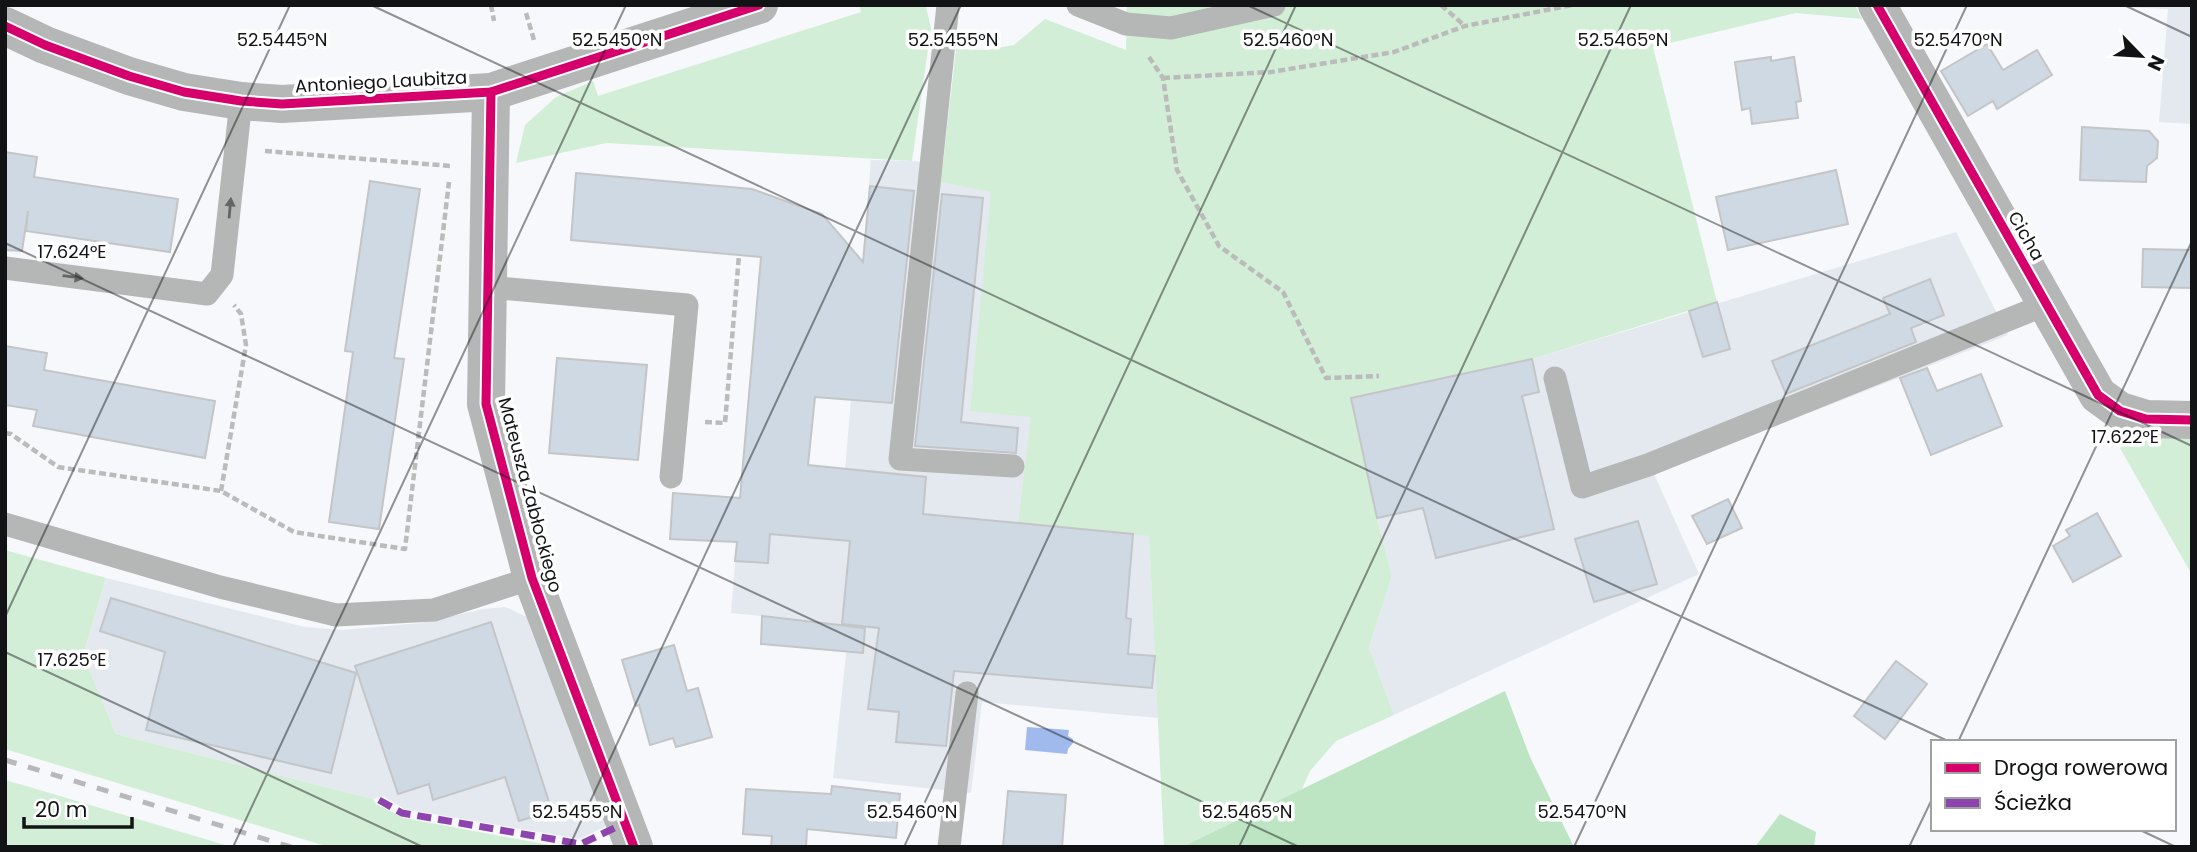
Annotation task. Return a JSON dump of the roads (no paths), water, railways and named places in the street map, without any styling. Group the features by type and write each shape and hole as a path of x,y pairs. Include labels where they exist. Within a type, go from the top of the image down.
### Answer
{"street":[{"name":"Antoniego Laubitza","path":"5,26 45,45 129,76 184,92 282,104 491,92 759,5"},
{"name":"Cicha","path":"1877,5 2098,394 2120,411 2146,419 2192,420"},
{"name":"Mateusza Zabłockiego","path":"491,92 486,404 532,578 634,847"}],"lane":[{"path":"948,5 900,459 1013,466"},
{"path":"1078,5 1171,28 1273,5"},
{"path":"5,268 207,294 222,275 224,264 241,101"},
{"path":"488,287 687,305 671,477"},
{"path":"1556,378 1582,487 1648,464 2047,304"},
{"path":"5,524 220,587 336,615 434,610 532,578"},
{"path":"949,847 967,693"}],"water":[{"path":"1027,727 1069,730 1068,736 1073,739 1073,743 1067,754 1025,750"}],"railway":[{"path":"5,760 291,847"}]}
